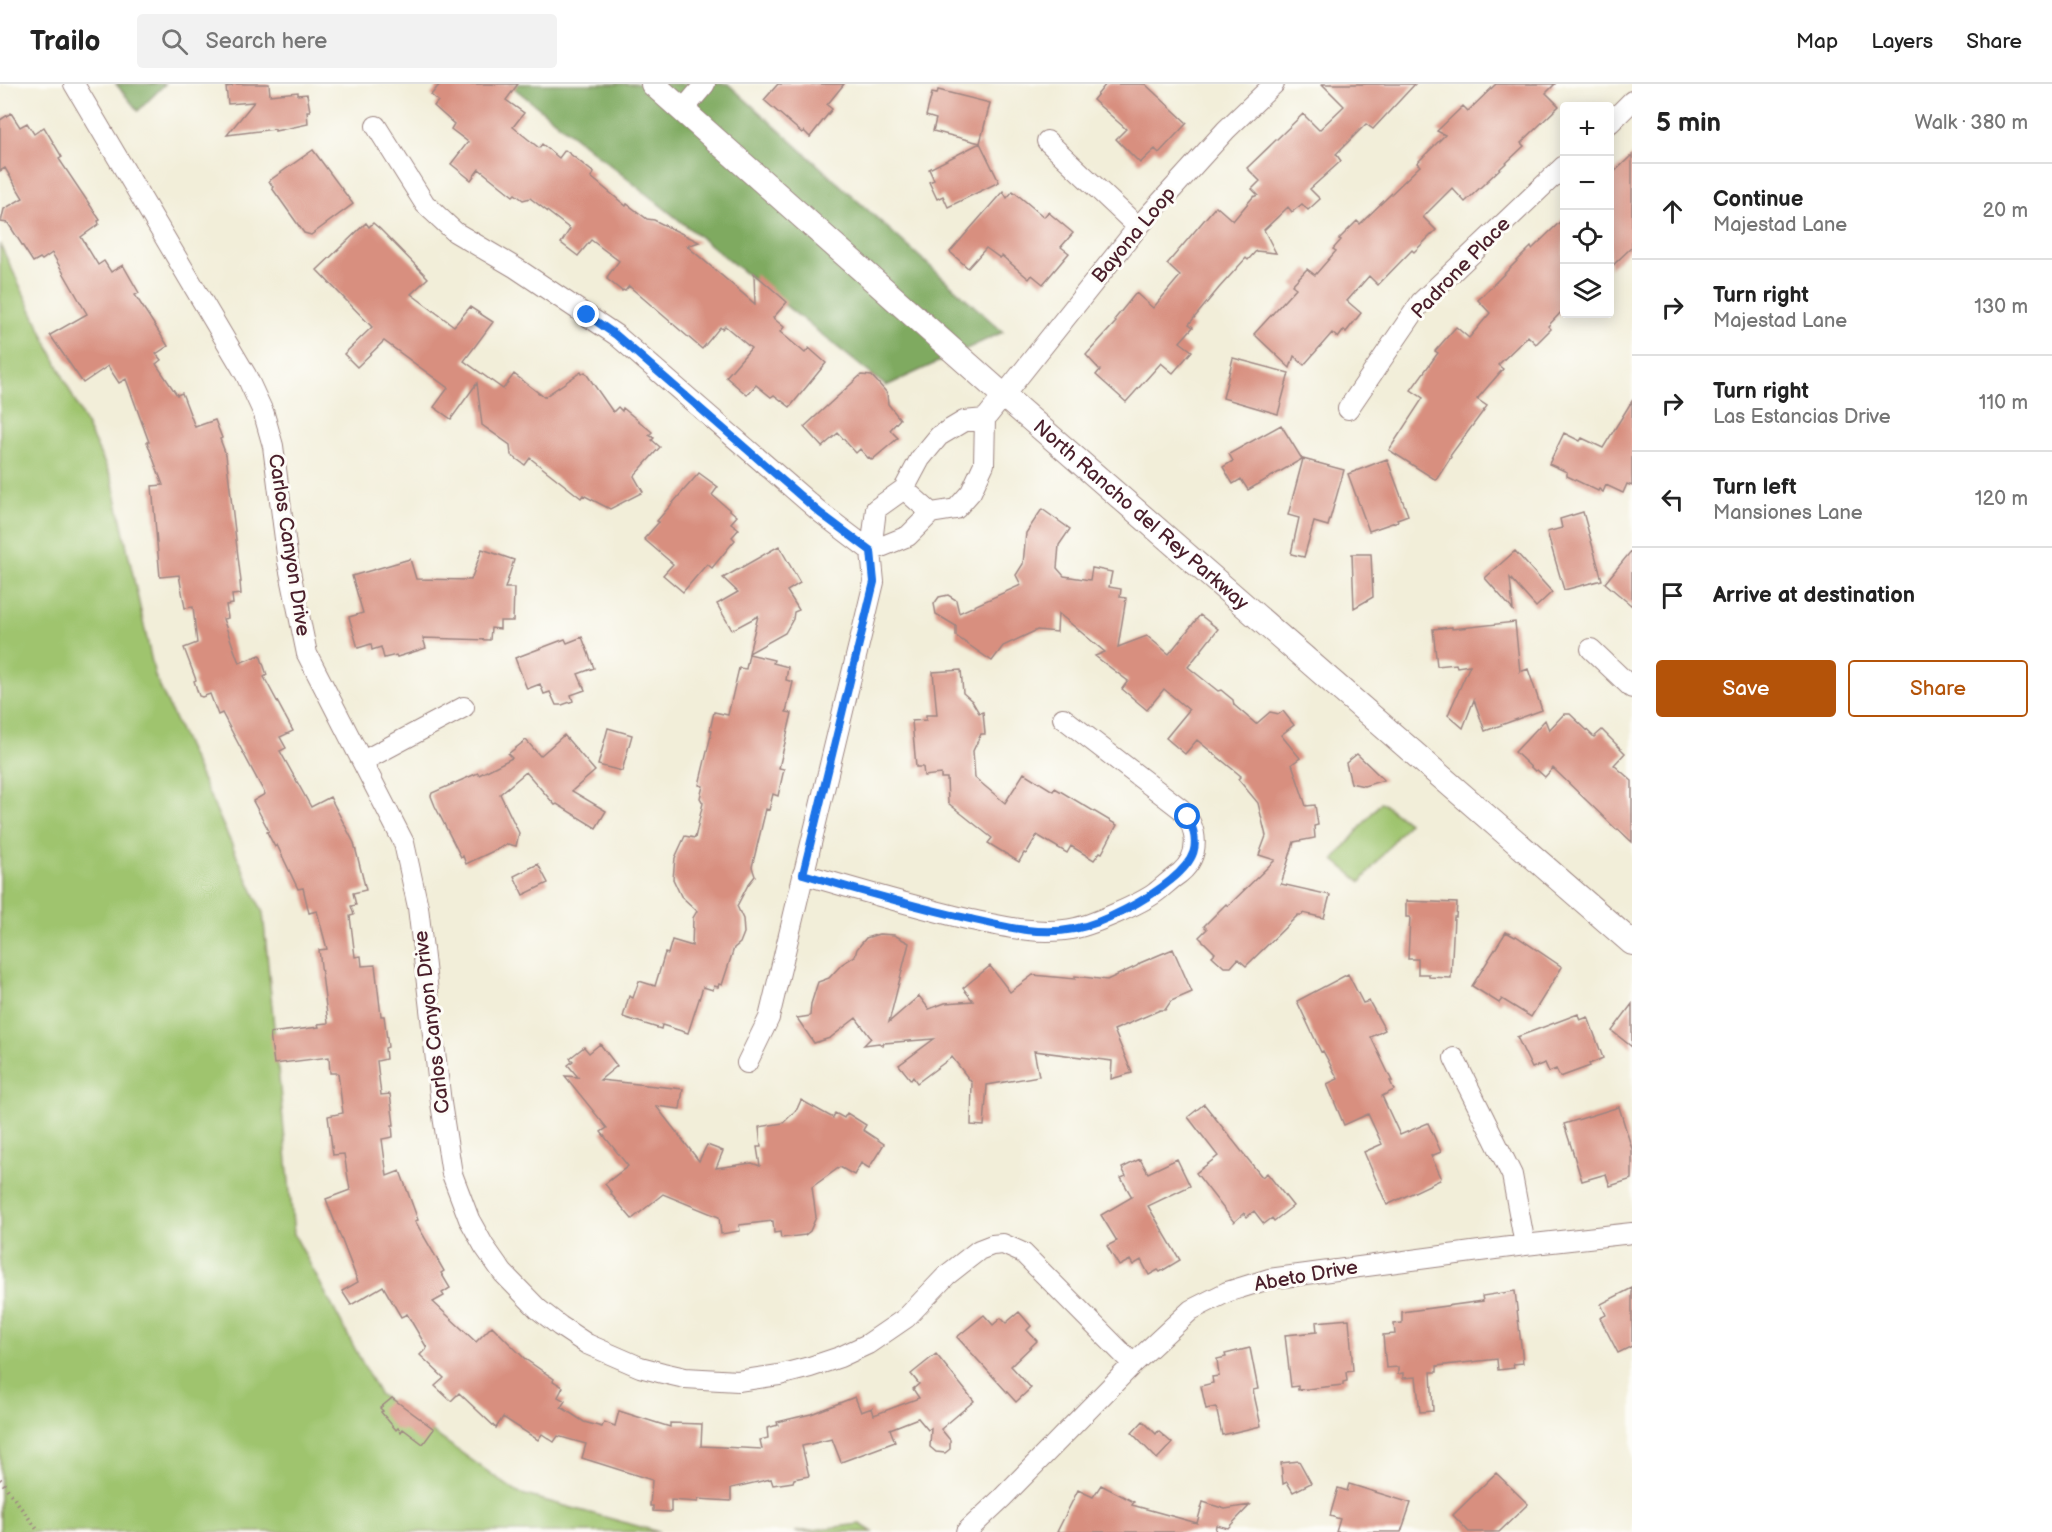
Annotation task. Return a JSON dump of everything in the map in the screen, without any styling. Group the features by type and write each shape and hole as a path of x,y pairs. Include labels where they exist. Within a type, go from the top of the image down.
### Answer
{"street":[{"name":"Carlos Canyon Drive","path":"74,84 246,375 264,414 273,446 288,562 307,654 404,843 418,907 441,1103 452,1174 469,1219 484,1246 519,1292 553,1321 587,1344 640,1367 685,1378 738,1381 779,1375 840,1357 868,1344 906,1318 947,1275 979,1250 1003,1244 1023,1253 1133,1364"},
{"name":"North Rancho del Rey Parkway","path":"653,84 1004,396 1632,943"},
{"path":"682,111 705,84"},
{"name":"Bayona Loop","path":"985,419 1138,227 1226,130 1274,84"},
{"path":"1614,119 1632,101"},
{"path":"376,126 425,204 455,232 516,268 616,335 820,513 871,551"},
{"path":"1047,141 1138,227"},
{"name":"Padrone Place","path":"1348,409 1421,302 1560,170"},
{"path":"747,1063 769,1018 874,582 871,551 876,509 904,489 920,459 939,436 964,421 985,419 984,464 972,492 956,509 931,513 908,536 871,551"},
{"path":"904,489 931,513"},
{"path":"1591,649 1632,688"},
{"path":"363,761 464,707"},
{"path":"803,874 932,911 1002,926 1042,931 1091,924 1153,894 1187,867 1192,858 1195,838 1188,817 1181,809 1063,718"},
{"path":"1454,1058 1512,1175 1525,1245"},
{"name":"Abeto Drive","path":"966,1532 1133,1364 1191,1310 1227,1292 1269,1279 1632,1233"}],"path":[{"path":"0,1479 39,1532"}],"green space":[{"path":"116,84 165,84 138,111"},
{"path":"509,84 728,84 1003,332 886,386"},
{"path":"0,244 112,479 155,676 263,913 294,1234 379,1394 518,1493 659,1532 0,1532"},
{"path":"1381,802 1408,823 1361,882 1334,860"},
{"path":"860,1524 873,1532 795,1532"}],"building":[{"path":"232,84 269,84 270,95 298,92 298,95 307,94 310,111 307,111 308,124 275,131 275,129 227,135 254,102 228,104 226,87"},
{"path":"440,84 518,84 506,100 524,113 513,127 539,148 542,144 559,158 565,150 594,173 591,177 626,206 627,204 647,219 654,220 699,242 687,246 755,304 754,273 787,302 773,318 784,327 780,332 805,353 809,348 826,363 790,407 774,395 771,397 756,385 747,395 726,377 751,348 725,326 722,329 720,327 702,349 629,286 622,291 607,279 619,261 591,240 578,256 561,243 570,229 530,198 523,200 515,194 513,196 479,169 471,180 451,164 468,142 451,129 454,124 434,106 438,101 431,95"},
{"path":"778,84 844,84 827,105 832,109 810,137 804,131 802,133 764,100"},
{"path":"1106,84 1145,84 1187,123 1159,153 1155,149 1140,163 1116,139 1126,129 1093,100"},
{"path":"1322,84 1415,84 1373,129 1366,124 1336,154 1341,161 1310,189 1320,199 1308,210 1302,204 1292,212 1288,207 1264,230 1276,253 1256,251 1248,260 1246,258 1219,288 1189,324 1193,327 1180,342 1192,351 1173,373 1161,363 1126,402 1096,375 1100,370 1086,355 1116,322 1114,320 1136,293 1153,308 1180,276 1167,264 1216,206 1233,221 1253,197 1258,195 1252,189 1260,181 1247,168 1303,114 1319,130 1344,106"},
{"path":"1496,84 1555,84 1546,93 1559,106 1521,143 1524,146 1465,202 1452,188 1423,217 1436,230 1414,252 1412,250 1378,285 1369,276 1347,301 1361,313 1346,332 1344,330 1338,338 1332,333 1304,365 1294,356 1290,368 1254,334 1296,288 1292,285 1307,269 1315,275 1336,251 1333,249 1341,240 1339,239 1357,221 1360,224 1420,166 1417,163 1445,135 1437,131 1463,106 1468,111"},
{"path":"938,90 990,103 980,143 933,131 936,119 926,116 932,93 937,94"},
{"path":"11,113 20,127 27,123 34,134 44,127 62,157 59,159 100,220 99,224 81,237 98,265 104,261 111,272 123,265 139,293 135,295 168,346 156,354 161,360 156,364 177,395 182,393 195,427 215,420 222,438 220,439 226,455 241,582 241,594 232,595 233,604 226,605 228,618 223,619 239,663 260,655 267,675 264,677 293,731 280,737 286,748 280,751 311,807 330,797 354,843 366,890 353,893 356,905 351,906 354,915 350,916 355,957 361,956 362,966 375,965 381,1016 384,1016 388,1047 385,1048 386,1059 377,1061 381,1095 390,1094 394,1125 392,1125 393,1137 382,1139 387,1176 400,1171 418,1220 415,1221 444,1271 441,1273 450,1288 442,1293 444,1296 433,1302 476,1342 492,1326 525,1359 563,1387 558,1397 565,1401 561,1407 584,1422 602,1427 604,1422 615,1426 619,1411 670,1427 670,1423 702,1424 701,1446 762,1449 760,1440 768,1438 767,1428 778,1425 777,1422 811,1414 855,1397 861,1412 872,1408 874,1415 919,1398 913,1389 919,1384 911,1374 936,1354 974,1401 941,1429 950,1440 950,1449 945,1453 936,1452 930,1447 931,1428 928,1430 918,1418 890,1429 895,1442 841,1462 832,1439 802,1446 809,1476 794,1479 793,1482 773,1485 771,1479 731,1488 731,1501 671,1500 671,1512 653,1511 653,1506 650,1506 652,1480 582,1458 586,1444 558,1436 554,1442 542,1434 538,1440 503,1417 496,1428 459,1393 451,1401 435,1386 444,1378 420,1355 427,1348 407,1314 401,1317 383,1286 351,1305 342,1291 358,1282 326,1199 350,1190 344,1154 333,1155 328,1116 343,1113 338,1073 330,1073 329,1057 274,1064 270,1033 319,1027 318,1024 328,1023 319,950 327,949 317,911 309,913 303,888 298,889 277,845 275,847 267,832 269,831 253,801 265,794 222,713 218,715 210,694 199,696 194,681 196,680 184,648 197,643 193,607 185,608 179,575 160,577 152,486 163,485 126,379 119,383 108,366 83,383 50,335 87,314 52,253 42,260 40,258 33,262 8,223 1,222 4,209 23,198 5,168 0,171 0,120"},
{"path":"980,143 999,182 948,207 943,196 937,199 929,182 934,180 929,169"},
{"path":"313,150 353,204 311,235 304,233 269,181"},
{"path":"1632,155 1632,247 1614,264 1614,210 1614,172"},
{"path":"1003,191 1007,198 1013,191 1044,217 1048,212 1073,233 1061,247 1069,253 1043,284 1032,275 1029,279 1002,256 1000,258 986,248 968,268 950,252"},
{"path":"1560,222 1560,313 1548,326 1551,329 1536,344 1528,336 1498,365 1503,369 1477,399 1487,406 1450,456 1436,480 1389,450 1423,398 1411,390 1438,353 1435,351 1456,327 1469,338 1490,313 1478,300 1531,247 1532,249"},
{"path":"366,223 369,227 373,223 380,229 428,278 411,294 454,326 470,307 493,322 464,361 503,389 514,374 544,397 581,372 582,374 585,372 613,412 618,407 622,411 623,408 652,432 649,435 660,447 634,476 643,492 610,509 583,495 581,498 530,458 525,465 511,455 510,445 482,425 477,383 451,419 434,407 448,388 384,341 357,367 344,354 372,327 317,270"},
{"path":"1233,358 1289,373 1278,414 1223,398"},
{"path":"861,375 872,376 887,393 888,404 900,419 890,430 898,438 872,460 860,449 856,453 838,433 822,447 804,427"},
{"path":"1632,401 1632,486 1627,484 1623,493 1606,485 1603,492 1599,489 1598,491 1567,476 1567,472 1549,464 1564,433 1603,448"},
{"path":"1281,425 1302,459 1248,490 1241,479 1233,484 1223,467 1233,461 1229,454"},
{"path":"1303,459 1344,470 1328,526 1314,522 1304,557 1291,554 1299,518 1288,515"},
{"path":"1387,459 1408,515 1369,531 1348,474"},
{"path":"699,473 718,487 712,495 737,516 731,523 739,529 732,537 735,540 712,568 707,564 683,592 663,575 673,564 644,539"},
{"path":"1042,509 1070,529 1059,545 1057,568 1064,576 1090,580 1092,568 1112,572 1109,587 1121,589 1120,597 1126,598 1118,647 1147,636 1169,654 1200,615 1218,629 1188,667 1233,700 1234,705 1256,724 1270,712 1279,714 1283,711 1294,725 1281,735 1300,758 1292,764 1306,806 1315,805 1318,825 1314,826 1315,838 1294,842 1281,884 1330,895 1324,918 1303,913 1298,915 1246,966 1238,959 1231,967 1224,967 1212,956 1215,953 1199,937 1207,929 1204,926 1275,860 1259,855 1266,836 1258,803 1238,779 1241,776 1197,740 1185,754 1166,738 1189,710 1164,689 1147,710 1122,689 1128,681 1095,656 1105,652 1058,613 1057,632 1037,630 1003,646 992,661 956,636 956,626 936,614 934,604 939,597 948,595 956,600 959,613 1021,585 1016,575 1023,564 1026,533"},
{"path":"1583,512 1602,580 1564,590 1547,532 1562,528 1560,519"},
{"path":"779,546 800,583 787,591 799,610 794,612 793,619 785,633 749,653 758,616 732,630 717,604 738,592 723,578"},
{"path":"482,549 514,560 505,588 514,588 513,621 500,621 500,629 491,628 490,640 423,638 426,648 397,657 396,655 384,658 381,647 372,650 371,644 358,648 349,617 363,613 352,576 410,559 416,579 471,580"},
{"path":"1632,550 1632,606 1605,583"},
{"path":"1515,551 1552,592 1536,607 1510,578 1513,610 1485,578"},
{"path":"1352,554 1371,554 1373,597 1354,608"},
{"path":"1515,622 1520,672 1528,669 1542,710 1485,731 1474,700 1463,728 1448,715 1470,665 1437,666 1433,629"},
{"path":"582,637 594,668 578,674 585,690 571,695 573,701 556,705 550,692 544,694 540,684 527,689 515,658 565,639 567,643"},
{"path":"749,654 774,660 773,663 788,667 786,680 793,682 786,712 792,713 779,768 784,769 778,796 773,794 769,810 766,809 752,867 755,876 737,906 743,919 744,933 740,943 734,948 722,985 714,986 713,990 703,987 688,1033 662,1025 661,1029 623,1017 629,996 633,998 639,981 655,986 665,953 668,954 672,940 692,946 693,918 697,911 681,896 673,879 675,858 685,836 695,838 703,803 700,798 703,786 699,785 712,731 710,730 714,712 728,715 739,668 746,669"},
{"path":"961,670 963,693 972,701 979,713 983,712 985,734 981,734 973,751 975,778 1005,803 1024,773 1053,791 1055,788 1117,825 1102,853 1100,852 1094,860 1071,846 1067,853 1037,835 1019,862 988,843 992,838 948,803 947,778 941,778 941,774 924,776 923,767 916,767 912,721 926,720 926,715 937,715 933,672"},
{"path":"1564,714 1570,714 1594,737 1602,730 1625,753 1614,765 1632,781 1632,842 1553,768 1545,777 1515,752 1545,720 1549,730"},
{"path":"608,728 632,735 622,771 598,765"},
{"path":"564,735 595,771 572,791 606,811 596,828 557,804 555,805 526,772 500,794 519,833 516,846 508,844 466,864 435,806 432,793 478,773 479,775 512,758 508,754 526,740 540,756"},
{"path":"1357,754 1384,780 1364,786 1351,783 1346,763"},
{"path":"538,864 548,883 523,895 514,876"},
{"path":"1406,901 1457,903 1456,917 1454,917 1451,978 1418,974 1418,959 1408,959 1410,917 1406,917"},
{"path":"1506,932 1516,936 1562,967 1531,1017 1502,999 1499,1003 1472,986"},
{"path":"879,934 894,935 909,943 889,1022 919,996 929,1009 945,1003 973,1001 963,988 990,966 1010,992 1033,975 1075,979 1075,976 1107,980 1173,949 1192,992 1171,1001 1165,1010 1160,1010 1114,1030 1132,1073 1111,1079 1112,1061 1034,1051 1039,1076 987,1085 984,1126 971,1125 972,1083 952,1057 917,1083 913,1077 911,1080 899,1065 934,1039 884,1043 883,1046 879,1043 864,1045 871,1038 856,1018 830,1038 814,1043 797,1018 810,1016 818,982 829,978 842,964 855,956 857,949 866,938"},
{"path":"1348,974 1363,1003 1369,1001 1385,1030 1371,1037 1392,1081 1390,1081 1394,1090 1382,1096 1400,1135 1428,1123 1441,1152 1431,1156 1441,1177 1440,1180 1387,1205 1364,1152 1382,1144 1368,1114 1344,1125 1327,1084 1338,1079 1323,1051 1321,1052 1297,1001"},
{"path":"1632,1004 1632,1047 1612,1031"},
{"path":"1578,1014 1580,1020 1588,1017 1603,1058 1589,1064 1590,1066 1560,1077 1556,1069 1549,1072 1545,1063 1532,1068 1517,1037"},
{"path":"600,1044 617,1066 600,1080 683,1089 680,1109 656,1106 699,1161 707,1145 723,1151 716,1168 752,1163 760,1166 757,1147 761,1147 759,1127 783,1123 797,1109 801,1100 833,1118 835,1113 844,1118 847,1113 866,1125 863,1130 884,1144 869,1168 861,1163 854,1175 840,1167 812,1187 816,1217 810,1231 805,1235 781,1238 780,1232 774,1233 773,1221 739,1225 740,1231 721,1234 719,1217 663,1194 632,1219 605,1184 628,1166 601,1132 607,1128 565,1076 578,1077 568,1065 573,1061 570,1058 584,1047 589,1053"},
{"path":"1204,1104 1262,1177 1267,1173 1293,1206 1274,1221 1272,1218 1264,1224 1254,1211 1247,1217 1244,1213 1234,1222 1196,1173 1218,1156 1188,1117"},
{"path":"1619,1107 1632,1149 1632,1179 1610,1186 1606,1174 1582,1181 1564,1124"},
{"path":"1140,1159 1148,1173 1177,1159 1190,1186 1148,1206 1180,1260 1160,1272 1158,1270 1149,1275 1141,1260 1133,1265 1130,1260 1119,1266 1107,1246 1117,1241 1101,1215 1132,1197 1121,1178 1126,1176 1122,1168"},
{"path":"1632,1288 1632,1346 1618,1353 1600,1318 1606,1315 1601,1304"},
{"path":"1515,1291 1523,1363 1513,1364 1514,1368 1498,1370 1497,1359 1437,1366 1437,1372 1431,1372 1433,1411 1420,1412 1416,1377 1403,1378 1403,1373 1398,1374 1398,1367 1386,1368 1383,1335 1395,1334 1394,1324 1402,1323 1402,1312 1483,1301 1482,1296"},
{"path":"1019,1312 1031,1326 1027,1330 1037,1341 1011,1366 1031,1388 1016,1402 957,1337 984,1315 993,1325 1001,1318 1006,1323"},
{"path":"1349,1319 1353,1371 1346,1372 1347,1381 1343,1382 1343,1385 1298,1390 1298,1386 1291,1387 1285,1335 1317,1332 1316,1322"},
{"path":"1250,1348 1258,1389 1253,1390 1261,1426 1222,1435 1216,1407 1206,1409 1201,1386 1213,1383 1212,1377 1219,1376 1217,1359 1226,1357 1225,1354"},
{"path":"392,1398 434,1429 423,1444 403,1429 401,1432 398,1428 396,1430 381,1412 383,1411 380,1408"},
{"path":"1143,1421 1156,1434 1158,1431 1172,1443 1157,1459 1132,1433"},
{"path":"1299,1461 1311,1483 1293,1492 1287,1482 1283,1484 1281,1463"},
{"path":"1496,1473 1528,1504 1499,1532 1469,1532 1453,1515"},
{"path":"1349,1484 1411,1503 1401,1532 1336,1532 1340,1519 1330,1516 1338,1488 1347,1491"},
{"path":"1101,1485 1134,1502 1132,1505 1197,1523 1203,1502 1225,1509 1250,1505 1228,1528 1216,1525 1215,1532 1057,1532 1078,1490 1093,1497"}],"route":[{"path":"587,315 616,335 820,513 871,551 874,582 803,874 932,911 1002,926 1059,931 1091,924 1153,894 1187,867 1195,848 1193,827 1188,817"}]}
